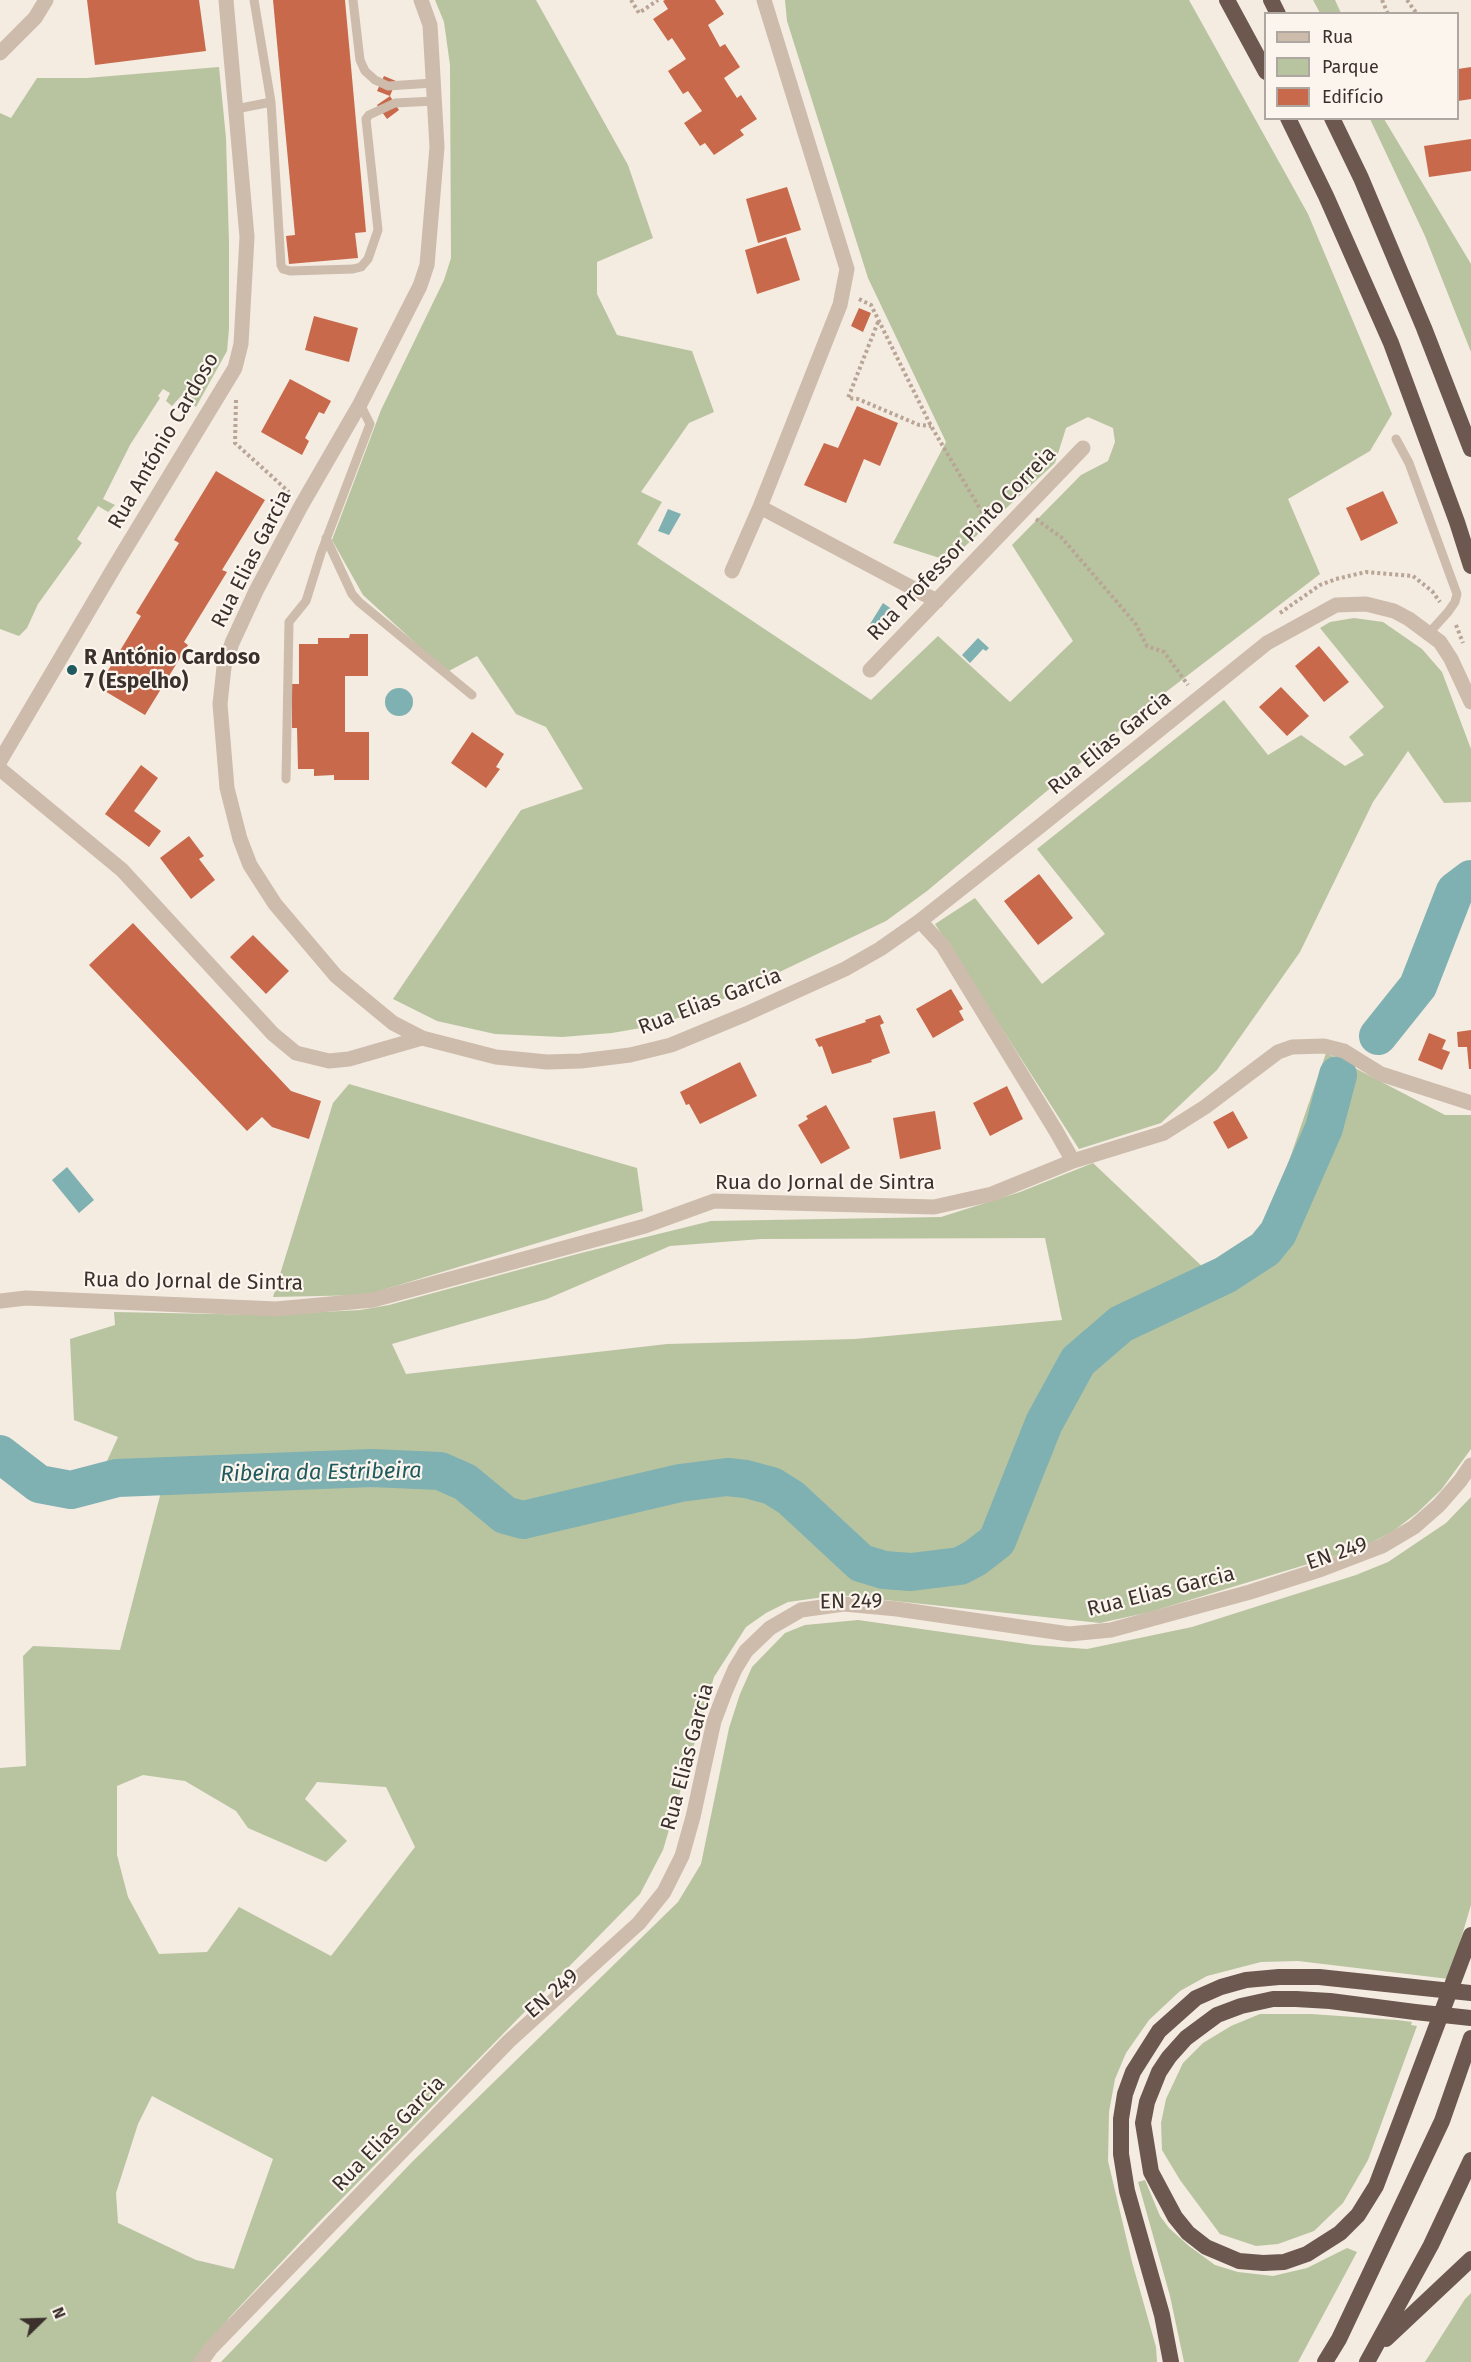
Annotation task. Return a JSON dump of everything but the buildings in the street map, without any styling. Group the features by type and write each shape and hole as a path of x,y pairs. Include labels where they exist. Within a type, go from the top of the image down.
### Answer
{"highway":[{"path":"1227,0 1264,68"},
{"path":"1289,120 1326,196 1391,343 1471,566"},
{"path":"1333,120 1361,178 1424,327 1471,450"},
{"path":"1471,1935 1377,2186 1358,2215 1323,2246 1284,2262 1239,2261 1206,2247 1188,2233 1161,2193 1151,2172 1143,2123 1147,2102 1159,2072 1169,2057 1186,2038 1217,2015 1241,2006 1273,1999 1330,2001 1415,2012 1471,2018"},
{"path":"1171,2362 1162,2315 1127,2191 1121,2154 1121,2119 1125,2094 1133,2073 1159,2031 1196,1998 1221,1987 1246,1980 1319,1977 1471,1993"},
{"path":"1325,2362 1339,2339 1442,2121 1471,2038"},
{"path":"1371,2356 1431,2245 1471,2160"},
{"path":"1371,2356 1471,2259"}],"street":[{"path":"0,53 35,18 46,0"},
{"name":"Rua António Cardoso","path":"0,762 235,368 242,344 247,237 226,0"},
{"name":"Rua Elias Garcia","path":"421,0 430,25 437,147 427,265 420,286 360,404 301,506 256,591 232,643 224,668 220,704 227,788 240,838 250,865 282,913 336,976 393,1023 422,1038 496,1057 547,1062 581,1061 630,1055 671,1045 845,969 880,949 920,921 1276,638 1336,604 1353,603 1394,611 1429,633 1440,642 1451,659 1471,702"},
{"path":"732,571 760,507 840,304 847,269 764,0"},
{"name":"Rua Professor Pinto Correia","path":"870,670 1083,448"},
{"path":"760,507 937,601"},
{"path":"0,770 122,870 273,1034 296,1053 329,1061 349,1059 422,1038"},
{"path":"920,921 943,946 1073,1161"},
{"name":"Rua do Jornal de Sintra","path":"0,1301 26,1298 276,1309 373,1300 645,1226 714,1201 934,1207 992,1194 1073,1161 1164,1133 1205,1107 1278,1052 1305,1046 1324,1046 1344,1051 1381,1074 1471,1103"},
{"name":"Rua Elias Garcia","path":"201,2362 211,2348 509,2041 639,1923 664,1892 682,1856 714,1722 725,1692 746,1651 770,1628 801,1610 843,1604 897,1609 1069,1634 1111,1630 1261,1588 1322,1569 1382,1546 1414,1527 1439,1505 1471,1465"}],"lane":[{"path":"254,0 271,102 283,269 290,271 361,267 368,259 378,230 366,119 395,104 434,101"},
{"path":"353,0 360,60 365,71 375,80 388,86 434,82"},
{"path":"236,109 271,102"},
{"path":"285,779 288,622 306,601 326,538 370,424 360,404"},
{"path":"1396,440 1409,463 1457,594 1448,612 1429,633"},
{"path":"326,538 352,594 359,602 471,695"}],"path":[{"path":"631,0 639,13 657,0"},
{"path":"843,290 871,305 932,426 997,538"},
{"path":"879,321 848,398 858,399 919,425 932,426"},
{"path":"223,388 236,398 235,443 283,486 301,506"},
{"path":"1023,510 1061,537 1135,622 1147,646 1164,652 1188,685"},
{"path":"1274,618 1320,585 1336,579 1366,572 1413,576 1432,591 1448,612 1460,631 1466,652"},
{"path":"1181,691 1197,678"}],"green space":[{"path":"435,0 536,0 628,165 653,238 597,262 597,294 617,335 692,351 714,412 689,423 641,492 662,502 637,544 871,700 938,636 1010,702 1073,641 1012,545 1081,475 1108,461 1115,442 1113,428 1088,417 1066,428 1055,463 949,561 893,543 946,442 868,278 787,21 785,0 1189,0 1308,214 1392,414 1370,451 1288,499 1320,574 1162,695 927,891 886,921 694,1013 652,1026 612,1033 562,1037 495,1034 437,1021 393,999 521,810 583,789 546,727 516,714 477,656 447,672 363,595 332,540 381,410 444,280 451,258 450,65 444,22"},
{"path":"1313,0 1335,0 1341,12 1319,12"},
{"path":"219,67 226,138 229,243 227,351 196,407 181,396 172,406 166,401 170,393 163,389 158,396 160,398 130,445 103,499 115,505 108,512 98,506 77,539 82,543 38,604 27,628 19,636 0,629 0,113 11,118 37,78 87,78"},
{"path":"1370,120 1385,120 1471,264 1471,352 1425,236"},
{"path":"1354,618 1383,622 1422,649 1442,672 1471,749 1471,802 1444,803 1408,751 1373,802 1300,952 1217,1070 1161,1123 1079,1149 935,924 975,898 1042,984 1105,934 1037,849 1224,700 1268,755 1301,735 1345,766 1364,755 1349,737 1384,707 1320,628 1330,622"},
{"path":"1326,1053 1445,1115 1471,1115 1471,1449 1441,1490 1417,1513 1392,1532 1361,1548 1150,1612 1100,1623 839,1595 788,1602 766,1613 746,1627 714,1677 663,1850 640,1894 319,2222 229,2318 198,2362 0,2362 0,1768 26,1766 23,1656 33,1646 120,1650 161,1492 42,1490 0,1464 0,1438 47,1475 101,1474 118,1437 74,1420 70,1339 115,1325 114,1312 267,1315 360,1310 389,1305 581,1253 711,1221 941,1217 1020,1192 1093,1163 1208,1272 1252,1246 1267,1225","holes":["1045,1238 1062,1320 855,1339 667,1344 406,1374 392,1344 547,1299 670,1246 761,1239","143,1775 185,1781 236,1811 248,1828 326,1862 347,1841 305,1799 317,1782 386,1787 415,1847 331,1956 239,1907 207,1952 159,1954 128,1897 117,1855 117,1786","152,2096 273,2159 234,2269 196,2260 118,2223 116,2193 138,2124"]},
{"path":"349,1084 637,1168 643,1211 366,1295 273,1297 333,1103"},
{"path":"1471,1497 1471,1905 1449,1979 1298,1961 1261,1962 1207,1976 1180,1991 1149,2020 1126,2053 1115,2079 1109,2112 1108,2161 1132,2262 1156,2347 1157,2362 221,2362 412,2162 678,1902 701,1864 729,1728 740,1694 752,1667 785,1633 805,1625 858,1620 1034,1645 1087,1649 1192,1627 1356,1575 1388,1562 1446,1523"},
{"path":"1260,2014 1311,2014 1397,2020 1412,2022 1411,2025 1417,2026 1368,2160 1343,2203 1314,2231 1278,2244 1256,2246 1220,2234 1180,2180 1162,2150 1161,2123 1166,2099 1183,2063 1203,2043 1231,2026"},
{"path":"1145,2180 1160,2216 1169,2228 1215,2265 1238,2272 1273,2276 1307,2268 1347,2248 1357,2252 1298,2362 1184,2362 1170,2296 1138,2182"},
{"path":"1471,2293 1471,2362 1425,2362 1465,2299"}],"water":[{"path":"668,509 681,514 669,535 658,531"},
{"path":"883,603 893,610 880,631 874,630 870,624"},
{"path":"978,638 989,648 986,651 983,649 970,663 962,655"},
{"path":"399,688 409,692 413,702 409,712 399,716 389,712 385,702 389,692"},
{"path":"67,1167 94,1200 79,1213 52,1180"}],"waterway":[{"name":"Ribeira da Estribeira","path":"1378,1036 1418,986 1455,891 1471,879"},
{"name":"Ribeira da Estribeira","path":"0,1454 39,1484 71,1490 117,1478 372,1468 440,1471 465,1482 505,1515 523,1520 680,1483 727,1477 746,1479 772,1486 791,1498 861,1563 884,1570 911,1572 960,1566 997,1541 1044,1423 1078,1361 1121,1324 1225,1275 1265,1249 1278,1233 1324,1128 1338,1075"}],"place":[{"name":"R António Cardoso 7 (Espelho)","path":"72,670"}]}
